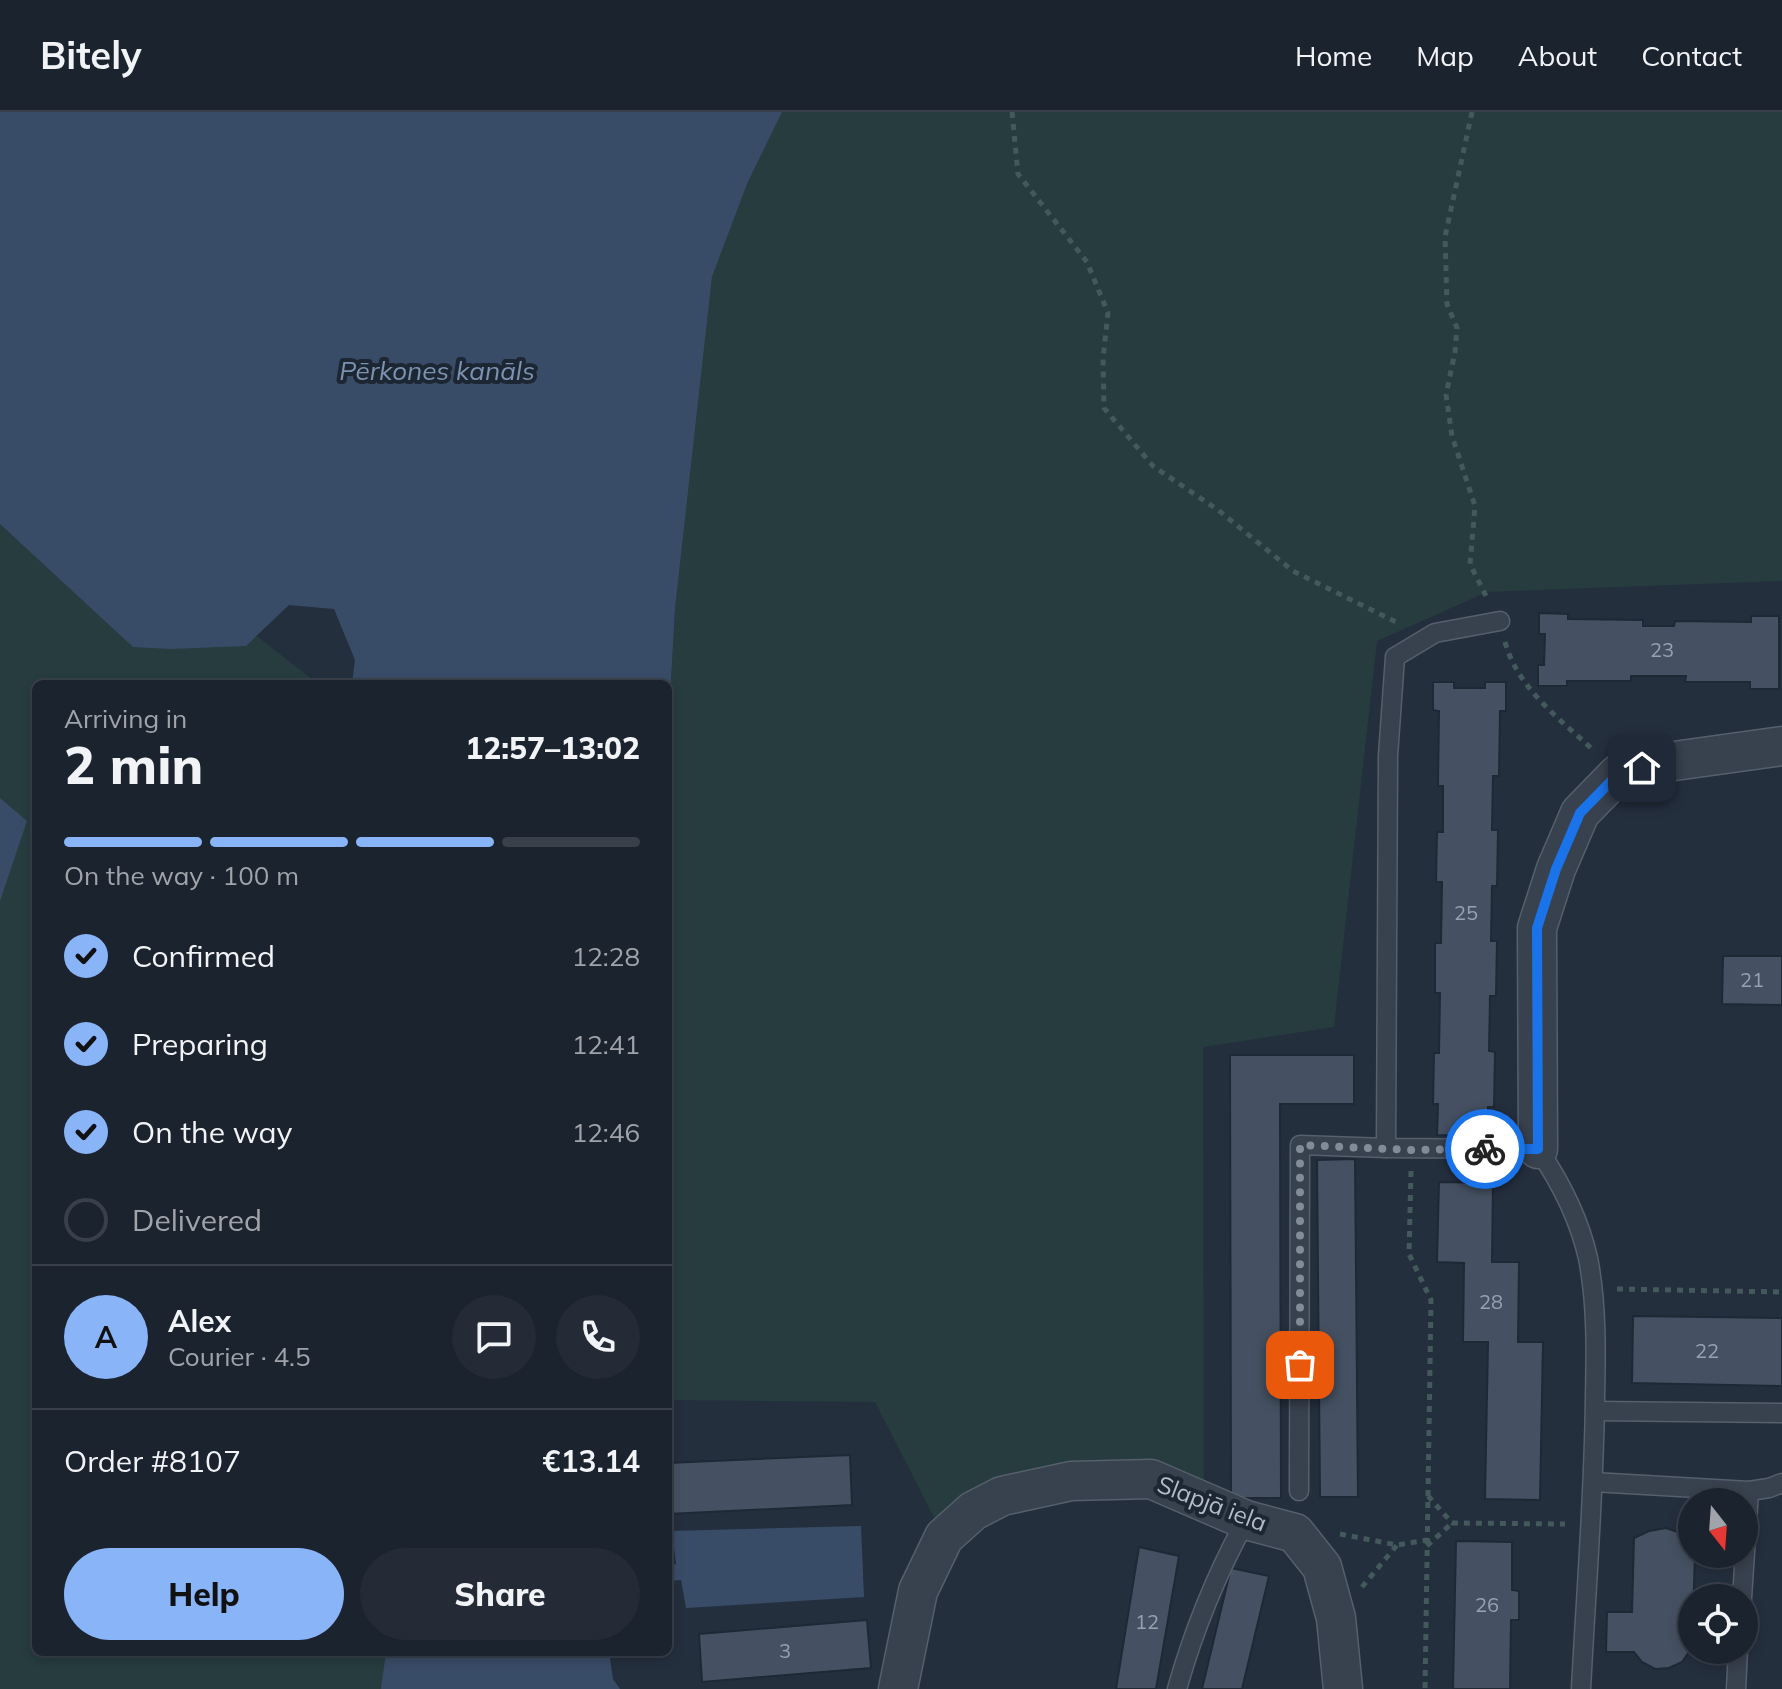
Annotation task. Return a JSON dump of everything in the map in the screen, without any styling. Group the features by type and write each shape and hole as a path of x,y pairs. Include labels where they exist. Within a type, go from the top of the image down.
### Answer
{"street":[{"path":"1538,1149 1537,928 1556,869 1580,813 1618,774 1667,762 1782,746"},
{"name":"Slapjā iela","path":"898,1689 918,1591 944,1537 973,1511 1002,1496 1071,1481 1151,1479 1246,1520 1295,1533 1322,1567 1336,1618 1343,1689"}],"lane":[{"path":"1386,1148 1388,756 1395,657 1435,633 1500,621"},
{"path":"1299,1491 1300,1145 1411,1150 1538,1149 1561,1182 1577,1219 1588,1258 1596,1337 1593,1482 1581,1689"},
{"path":"1595,1411 1782,1413"},
{"path":"1593,1482 1697,1488"},
{"path":"1758,1490 1782,1483"},
{"path":"1177,1689 1191,1640 1220,1568 1246,1520"},
{"path":"1736,1689 1737,1664"}],"path":[{"path":"1012,112 1018,174 1087,262 1108,313 1103,359 1104,408 1153,466 1218,510 1293,571 1384,614 1424,639"},
{"path":"1472,112 1445,237 1447,304 1457,328 1446,395 1452,436 1475,506 1470,564 1500,621 1510,659 1524,684 1618,774"},
{"path":"1411,1150 1409,1254 1431,1300 1425,1689"},
{"path":"1592,1288 1782,1292"},
{"path":"1428,1496 1452,1523"},
{"path":"1295,1533 1332,1532 1397,1545 1427,1543 1452,1523 1590,1525"},
{"path":"1336,1618 1397,1545"}],"green space":[{"path":"782,112 1782,112 1782,581 1487,592 1377,641 1334,1027 1203,1047 1204,1501 1071,1481 944,1537 875,1402 672,1400 671,680 675,609 712,277 747,184"},
{"path":"0,434 313,680 32,680 32,1656 541,1656 545,1689 0,1689"}],"water":[{"name":"Pērkones kanāls","path":"0,112 782,112 747,184 712,277 675,609 671,680 352,680 355,660 334,609 289,605 246,646 133,647 0,524"},
{"path":"0,798 27,821 0,901"},
{"path":"861,1526 864,1597 686,1608 681,1580 672,1581 672,1565 676,1564 672,1531"},
{"path":"385,1656 610,1656 613,1679 620,1689 381,1689"}],"building":[{"path":"1539,613 1568,614 1568,619 1643,620 1643,626 1674,626 1675,621 1751,622 1751,616 1779,616 1779,689 1750,689 1750,682 1685,682 1686,676 1631,676 1631,681 1567,681 1567,686 1538,686 1538,665 1544,665 1545,634 1539,634"},
{"path":"1433,682 1454,682 1454,688 1485,688 1485,682 1506,682 1506,711 1500,711 1499,776 1493,776 1492,830 1498,830 1497,886 1492,886 1491,941 1497,941 1496,996 1490,996 1489,1051 1495,1052 1494,1107 1488,1107 1488,1136 1437,1135 1438,1104 1433,1104 1434,1053 1439,1053 1440,993 1435,993 1435,943 1441,943 1442,882 1436,882 1437,832 1443,832 1443,786 1438,786 1439,711 1433,710"},
{"path":"1723,956 1782,956 1782,1005 1722,1004"},
{"path":"1230,1055 1354,1055 1354,1104 1280,1104 1281,1498 1231,1498"},
{"path":"1355,1159 1358,1497 1320,1497 1317,1160"},
{"path":"1439,1182 1493,1183 1492,1262 1519,1262 1518,1342 1543,1342 1540,1500 1485,1499 1488,1342 1463,1342 1464,1263 1437,1262"},
{"path":"1633,1316 1782,1318 1782,1386 1632,1383"},
{"path":"850,1455 852,1505 672,1514 672,1463"},
{"path":"1666,1528 1678,1532 1678,1568 1695,1568 1694,1584 1678,1584 1678,1664 1669,1668 1655,1669 1642,1662 1634,1652 1606,1652 1607,1612 1632,1612 1634,1538"},
{"path":"1456,1541 1512,1542 1512,1590 1519,1591 1519,1620 1511,1620 1510,1689 1453,1689"},
{"path":"1139,1547 1179,1556 1156,1689 1116,1689"},
{"path":"1231,1568 1269,1576 1242,1689 1202,1689"},
{"path":"867,1620 871,1668 702,1682 699,1634"}],"way so far":[{"path":"1300,1365 1300,1145 1411,1150 1485,1149"}],"route":[{"path":"1485,1149 1538,1149 1537,928 1556,869 1580,813 1618,774 1642,768"}]}
